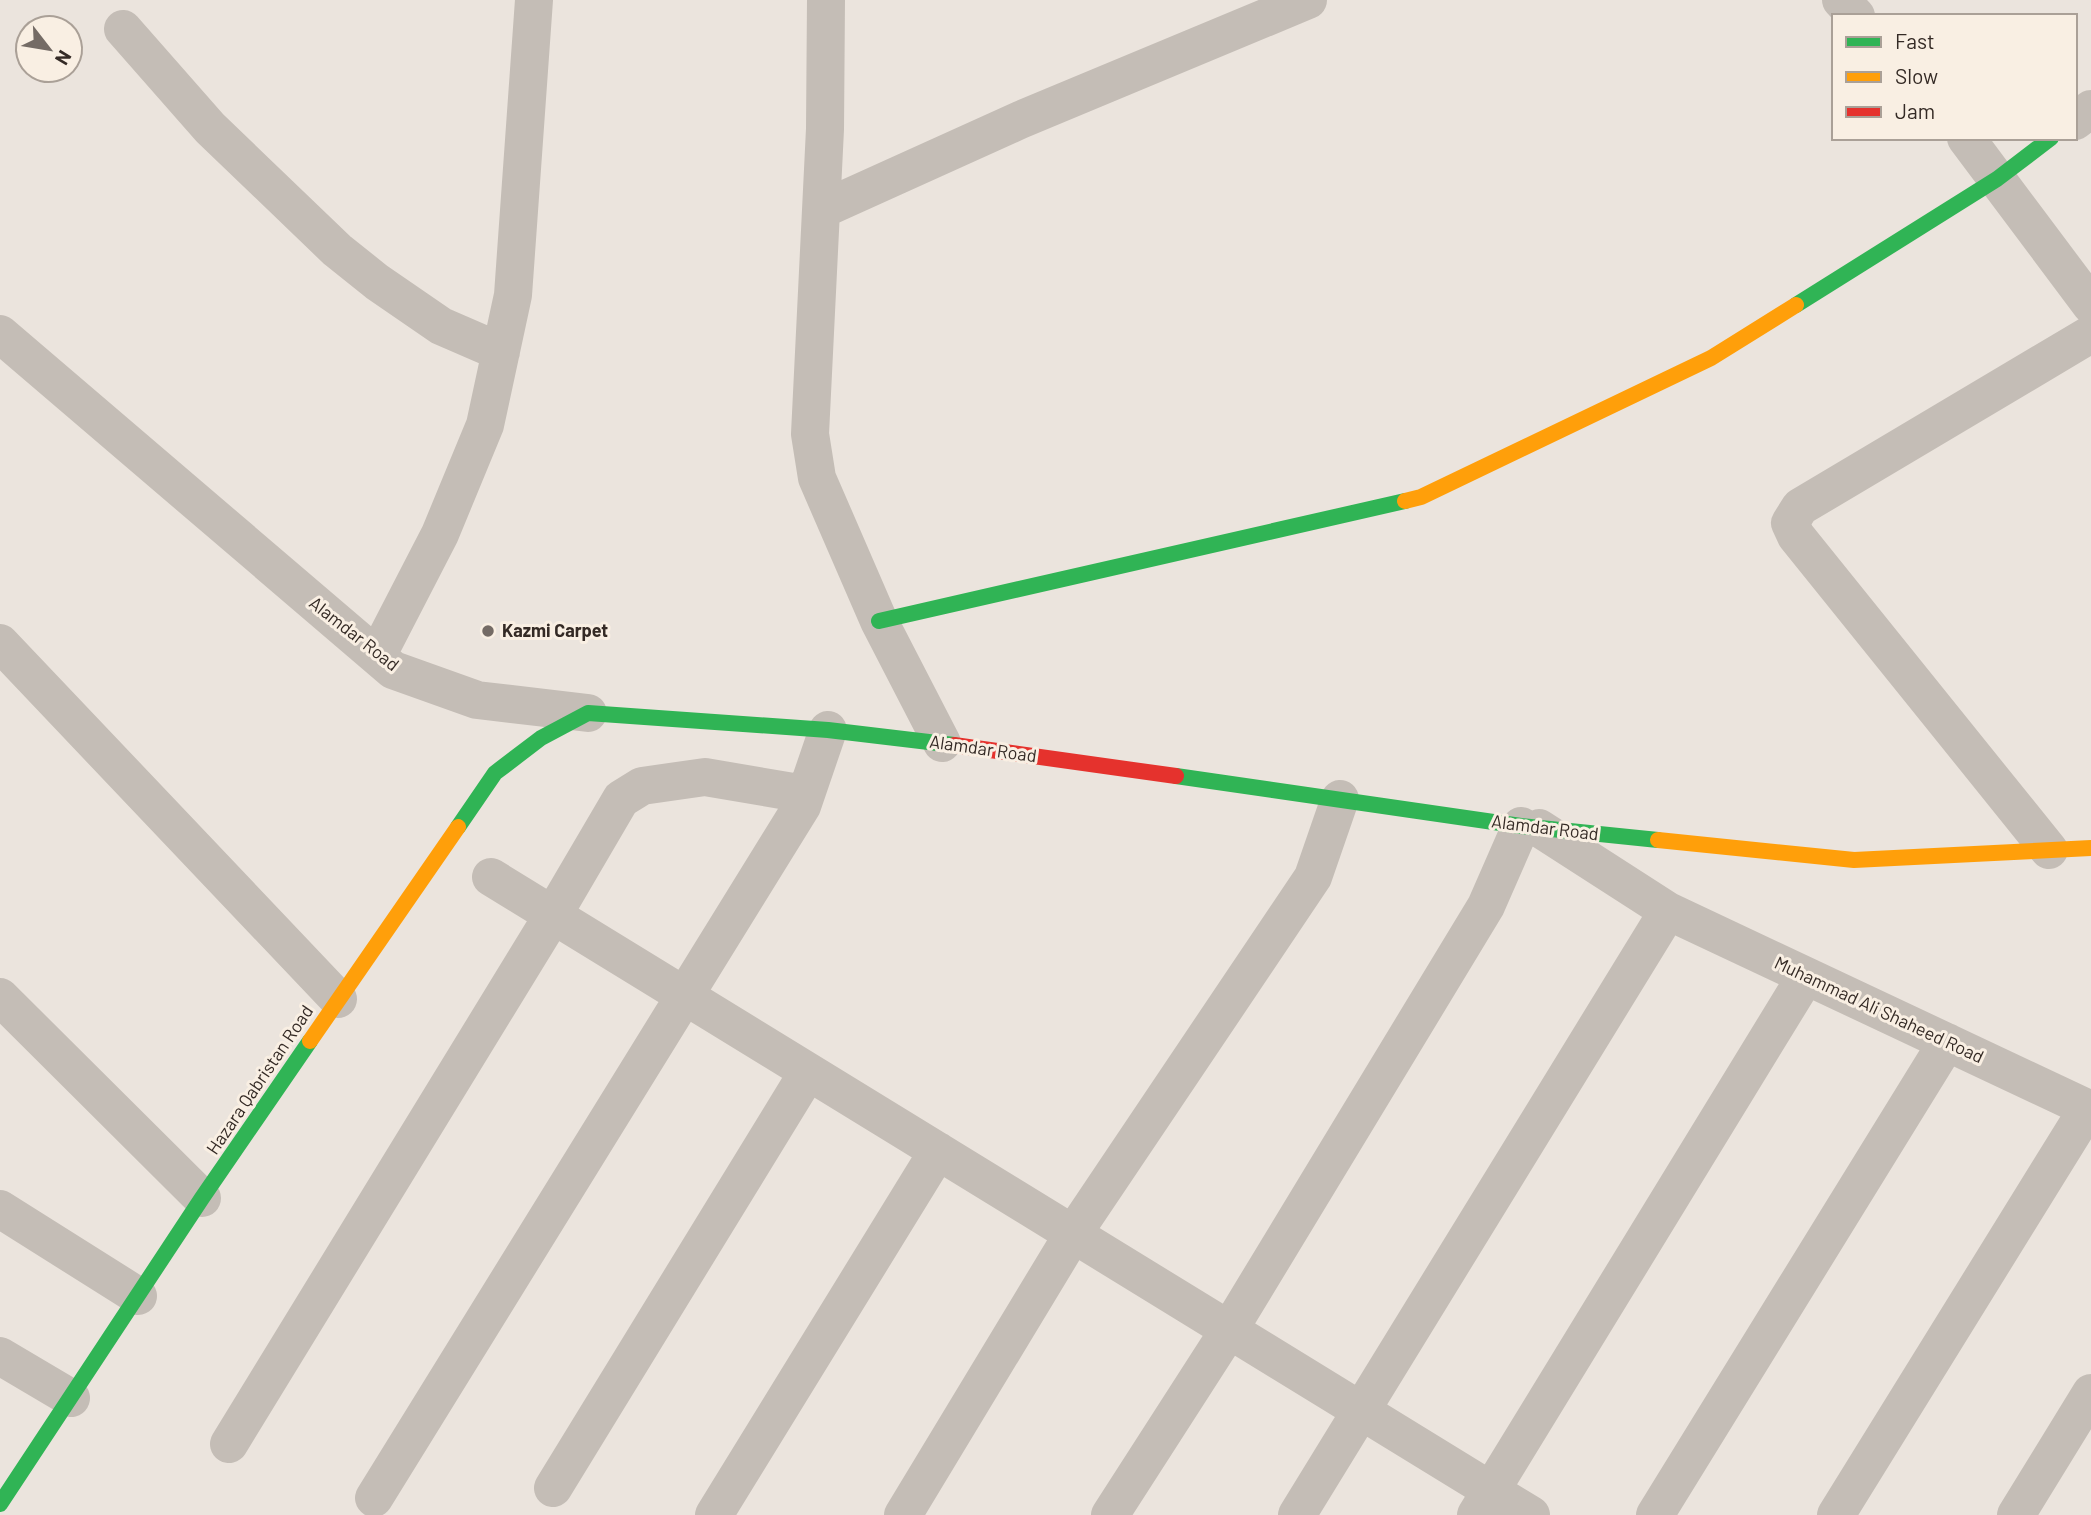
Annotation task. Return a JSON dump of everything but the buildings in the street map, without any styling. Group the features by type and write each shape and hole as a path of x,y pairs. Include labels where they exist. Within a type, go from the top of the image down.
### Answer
{"street":[{"path":"377,656 439,534 485,425 513,295 534,0"},
{"path":"826,0 825,129 810,434 817,478 879,621 942,743"},
{"path":"821,210 1020,120 1308,0"},
{"path":"1841,0 1854,14"},
{"path":"123,29 210,128 337,250 377,282 441,326 500,352"},
{"path":"1968,140 2091,305"},
{"path":"879,621 1421,497 1711,358 1997,179 2048,140"},
{"name":"Alamdar Road","path":"0,334 393,670 477,700 588,713 828,730 942,743 1530,827 1854,860 2091,848"},
{"path":"2049,850 1796,536 1790,523 1800,507 2091,334"},
{"path":"0,643 338,999"},
{"name":"Hazara Qabristan Road","path":"0,1504 202,1198 495,773 541,738 588,713"},
{"path":"374,1498 802,806 828,730"},
{"path":"229,1444 553,915 621,799 642,786 705,777 806,794"},
{"path":"903,1515 1073,1234 1313,877 1340,799"},
{"path":"1110,1515 1229,1330 1486,906 1530,827"},
{"name":"Muhammad Ali Shaheed Road","path":"1530,827 1668,911 2046,1089 2090,1101"},
{"path":"491,877 1361,1411 1483,1503 1531,1515"},
{"path":"1297,1515 1668,911"},
{"path":"1483,1503 1805,976"},
{"path":"0,997 202,1198"},
{"path":"1655,1515 1947,1042"},
{"path":"553,1488 808,1072"},
{"path":"1836,1515 2090,1101"},
{"path":"714,1515 938,1151"},
{"path":"0,1209 138,1296"},
{"path":"0,1356 71,1398"},
{"path":"2016,1515 2091,1393"}],"traffic: fast":[{"path":"1796,305 1997,179 2048,140"},
{"path":"879,621 1405,501"},
{"path":"458,827 495,773 541,738 588,713 828,730 954,745"},
{"path":"1176,776 1521,826 1658,840"},
{"path":"0,1504 202,1198 310,1041"}],"traffic: slow":[{"path":"1405,501 1421,497 1711,358 1796,305"},
{"path":"310,1041 458,827"},
{"path":"1658,840 1854,860 2091,848"}],"traffic: jam":[{"path":"954,745 1176,776"}],"place":[{"name":"Kazmi Carpet","path":"488,631"}]}
